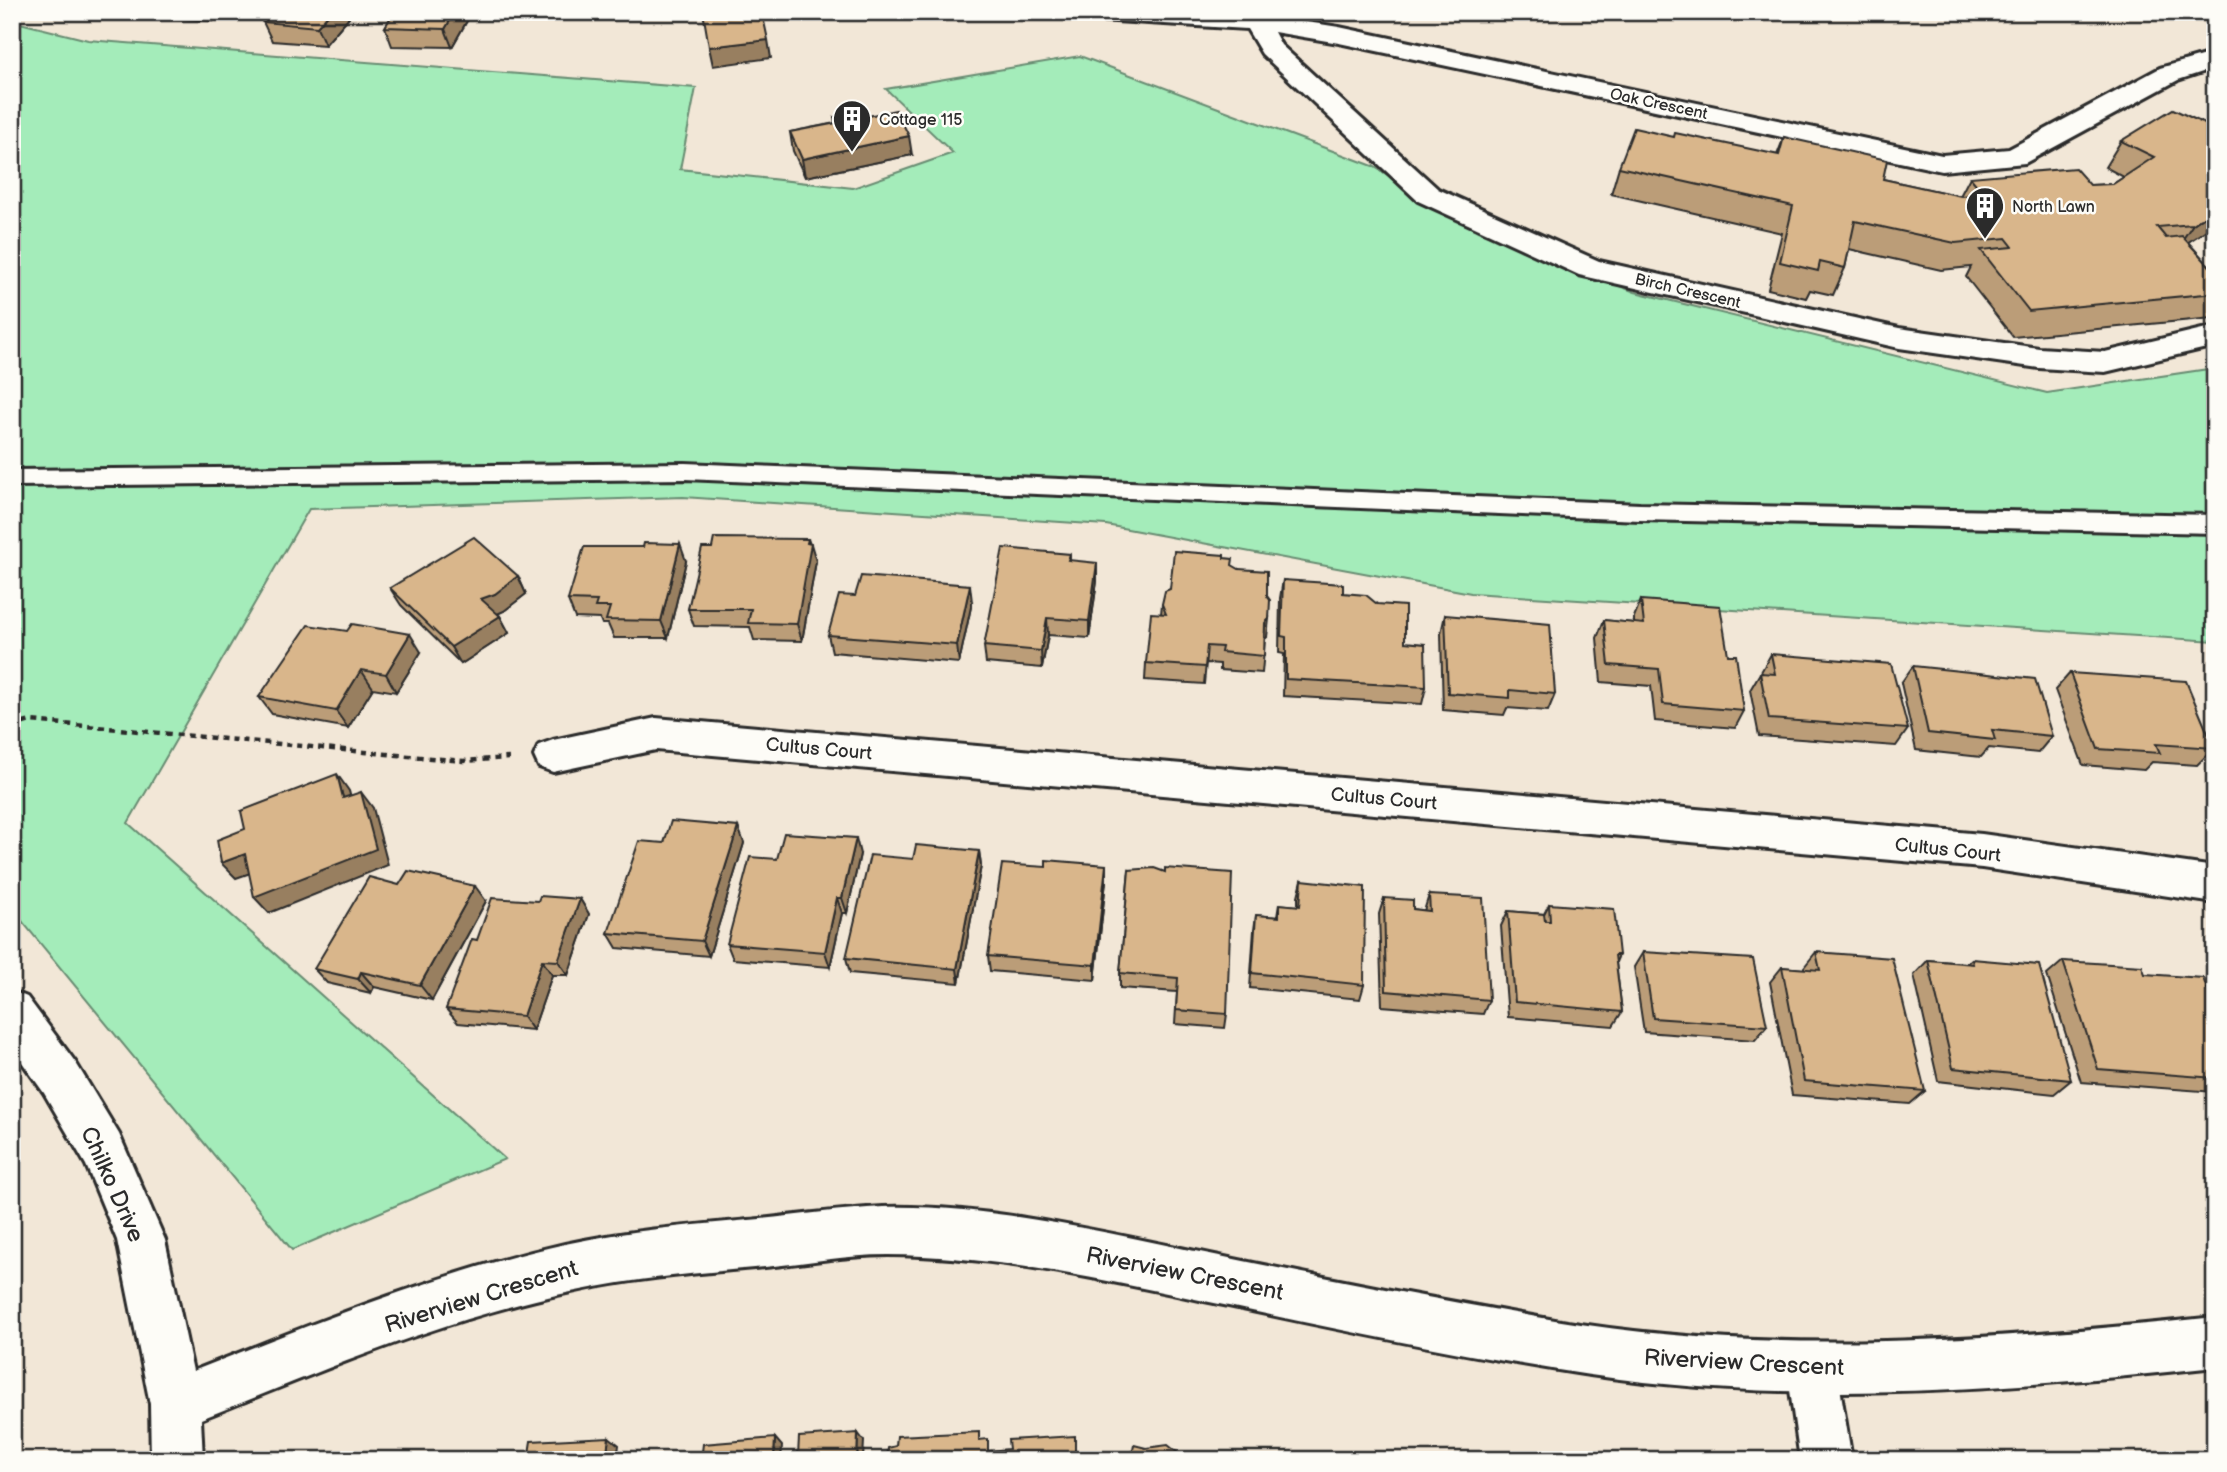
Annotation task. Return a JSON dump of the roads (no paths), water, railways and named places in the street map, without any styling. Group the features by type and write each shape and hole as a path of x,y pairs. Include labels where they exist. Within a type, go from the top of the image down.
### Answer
{"street":[{"name":"Oak Crescent","path":"1082,12 1260,17 1942,163 2015,157 2169,74 2215,60"},
{"name":"Birch Crescent","path":"1260,17 1272,49 1428,195 1590,268 1899,338 2039,358 2105,362 2215,336"},
{"name":"Cultus Court","path":"553,756 656,734 1982,851 2215,885"},
{"name":"Chilko Drive","path":"12,1011 53,1068 103,1150 141,1240 175,1404 177,1460"},
{"name":"Riverview Crescent","path":"175,1404 328,1343 487,1289 567,1268 646,1254 885,1231 988,1238 1105,1256 1362,1310 1561,1346 1670,1361 1812,1369 2056,1359 2215,1342"},
{"path":"1812,1369 1826,1460"}],"lane":[{"path":"12,478 685,471 1640,512 2215,524"}],"place":[{"name":"Cottage 115","path":"852,153"},
{"name":"North Lawn","path":"1985,240"}]}
